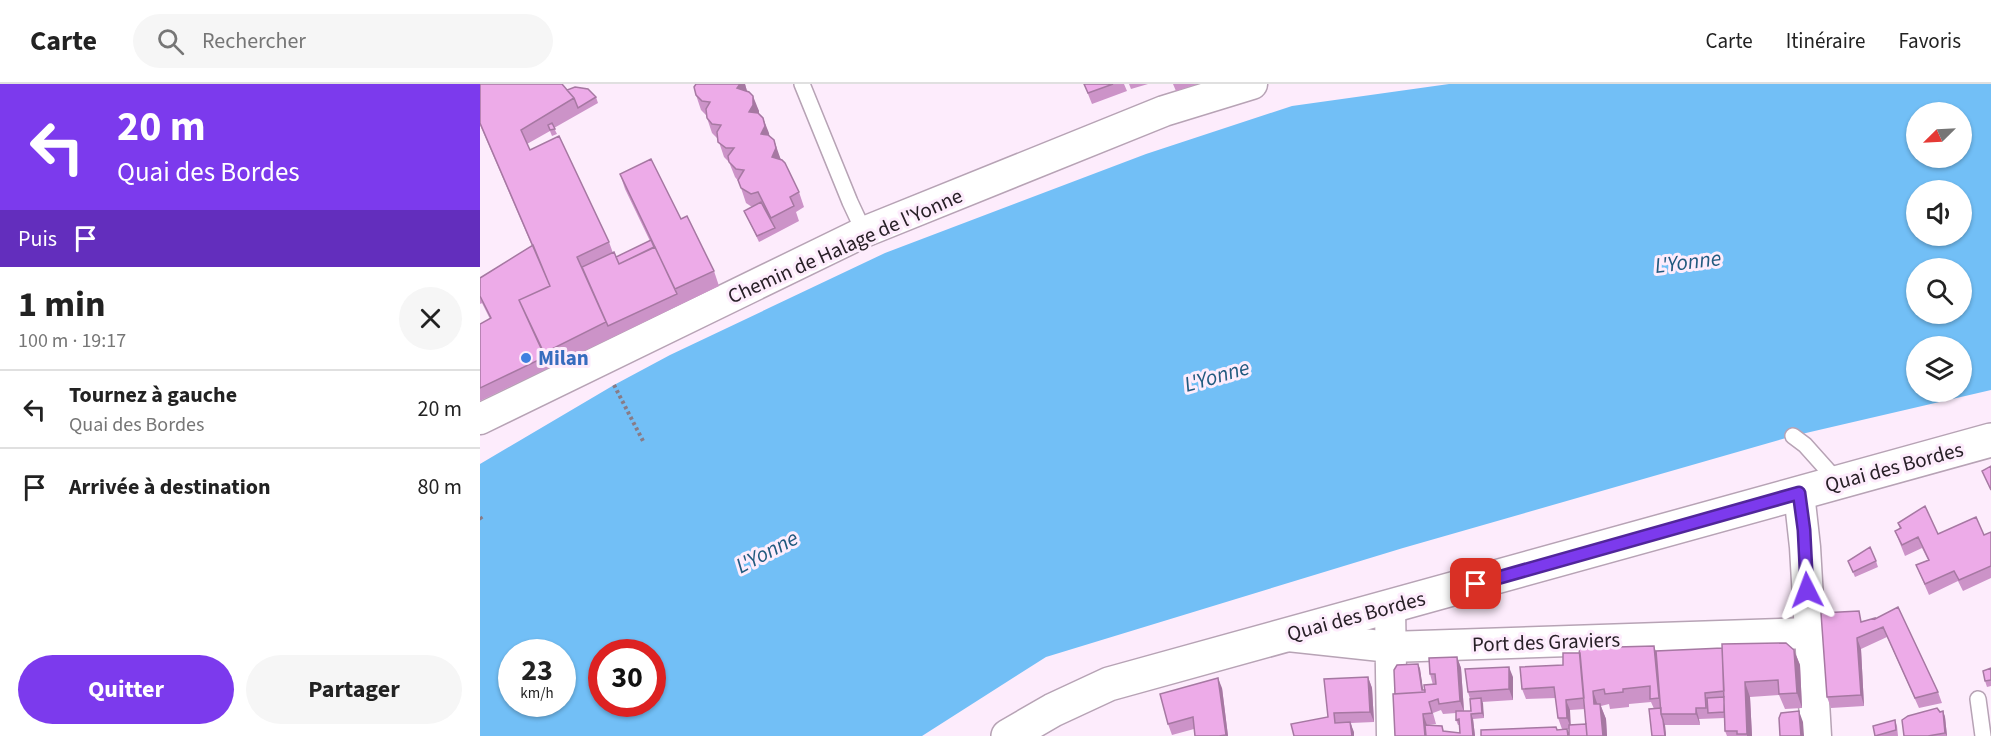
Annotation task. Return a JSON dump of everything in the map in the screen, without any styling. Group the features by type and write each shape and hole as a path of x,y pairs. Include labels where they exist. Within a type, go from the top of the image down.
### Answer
{"main road":[{"name":"Quai des Bordes","path":"1008,736 1053,710 1109,684 1991,441"}],"street":[{"name":"Chemin de Halage de l'Yonne","path":"480,419 864,232 1164,111 1252,84"},
{"path":"1799,493 1804,530 1816,736"},
{"path":"1390,606 1392,736"},
{"name":"Port des Graviers","path":"1284,636 1390,647 1809,633"}],"lane":[{"path":"802,84 864,232"},
{"path":"1793,436 1805,445 1839,483"},
{"path":"1978,699 1983,736"}],"path":[{"path":"614,385 643,441"}],"water":[{"name":"L'Yonne","path":"1449,84 1991,84 1991,390 1972,394 1972,336 1906,336 1906,402 1939,402 1793,436 1403,548 1046,657 922,736 480,736 480,464 614,385 670,355 885,253 1146,154 1292,106"}],"building":[{"path":"480,84 562,84 574,98 521,130 530,150 559,136 609,242 577,257 606,322 544,353 519,300 550,286 480,123"},
{"path":"696,84 740,84 737,88 753,96 753,105 749,112 758,113 763,118 765,126 761,134 768,135 774,140 776,148 772,157 785,163 799,192 790,197 794,206 771,218 758,192 751,194 741,188 738,180 744,170 736,169 729,162 728,156 734,148 726,148 718,142 717,132 721,125 712,124 707,118 706,109 710,102 702,101 696,95 694,87"},
{"path":"1084,84 1113,84 1088,93"},
{"path":"575,87 588,89 596,97 578,108 574,98 567,90"},
{"path":"552,123 555,129 550,130 548,125"},
{"path":"651,159 681,219 687,216 714,271 675,289 620,174"},
{"path":"761,202 775,228 757,236 744,211"},
{"path":"651,240 654,247 619,264 616,257"},
{"path":"533,245 550,286 519,300 545,357 480,388 480,324 491,318 480,296 480,278"},
{"path":"655,247 677,294 608,326 582,267 614,252 619,264"},
{"path":"1991,466 1991,490 1982,471"},
{"path":"1925,506 1938,534 1976,517 1984,535 1991,532 1991,566 1959,580 1954,571 1925,584 1916,565 1929,560 1918,537 1902,545 1895,531 1901,528 1898,523"},
{"path":"1870,547 1876,561 1853,572 1848,561"},
{"path":"1898,607 1938,692 1915,698 1883,627 1857,638 1861,695 1827,697 1821,613 1859,611 1861,622 1875,619"},
{"path":"1786,643 1794,650 1797,693 1779,694 1778,680 1745,682 1747,734 1725,731 1722,644"},
{"path":"1654,646 1659,698 1650,699 1650,686 1605,694 1604,689 1593,691 1594,704 1600,704 1603,736 1587,736 1579,648"},
{"path":"1722,648 1724,691 1705,693 1706,708 1696,708 1696,714 1661,714 1656,651"},
{"path":"1563,653 1580,653 1584,698 1566,700 1567,718 1558,718 1554,687 1522,689 1520,667 1563,665"},
{"path":"1457,657 1460,701 1439,704 1438,699 1429,702 1432,713 1423,714 1425,736 1395,736 1393,694 1425,692 1424,685 1436,684 1435,674 1430,674 1429,658"},
{"path":"1418,664 1422,690 1425,692 1395,694 1394,670 1397,665"},
{"path":"1509,667 1509,689 1468,692 1465,669"},
{"path":"1991,668 1991,680 1985,681 1983,671"},
{"path":"1368,677 1370,712 1334,713 1335,723 1350,722 1352,736 1294,736 1291,724 1328,717 1324,679"},
{"path":"1218,678 1226,735 1195,736 1193,717 1168,724 1160,694"},
{"path":"1724,697 1724,712 1708,713 1707,698"},
{"path":"1481,698 1482,713 1471,714 1473,736 1426,736 1425,725 1442,726 1443,731 1460,733 1456,711 1471,711 1470,699"},
{"path":"1661,708 1665,736 1652,736 1649,709"},
{"path":"1937,708 1940,712 1943,711 1945,733 1904,736 1902,720 1908,716"},
{"path":"1799,711 1801,736 1780,736 1781,713"},
{"path":"1895,720 1896,730 1875,736 1873,726"},
{"path":"1586,724 1587,736 1569,736 1569,725"},
{"path":"1556,727 1557,730 1567,729 1568,736 1481,736 1481,730"}],"place":[{"name":"Milan","path":"526,358"}],"route":[{"path":"1476,584 1799,493 1804,530 1807,590"}]}
